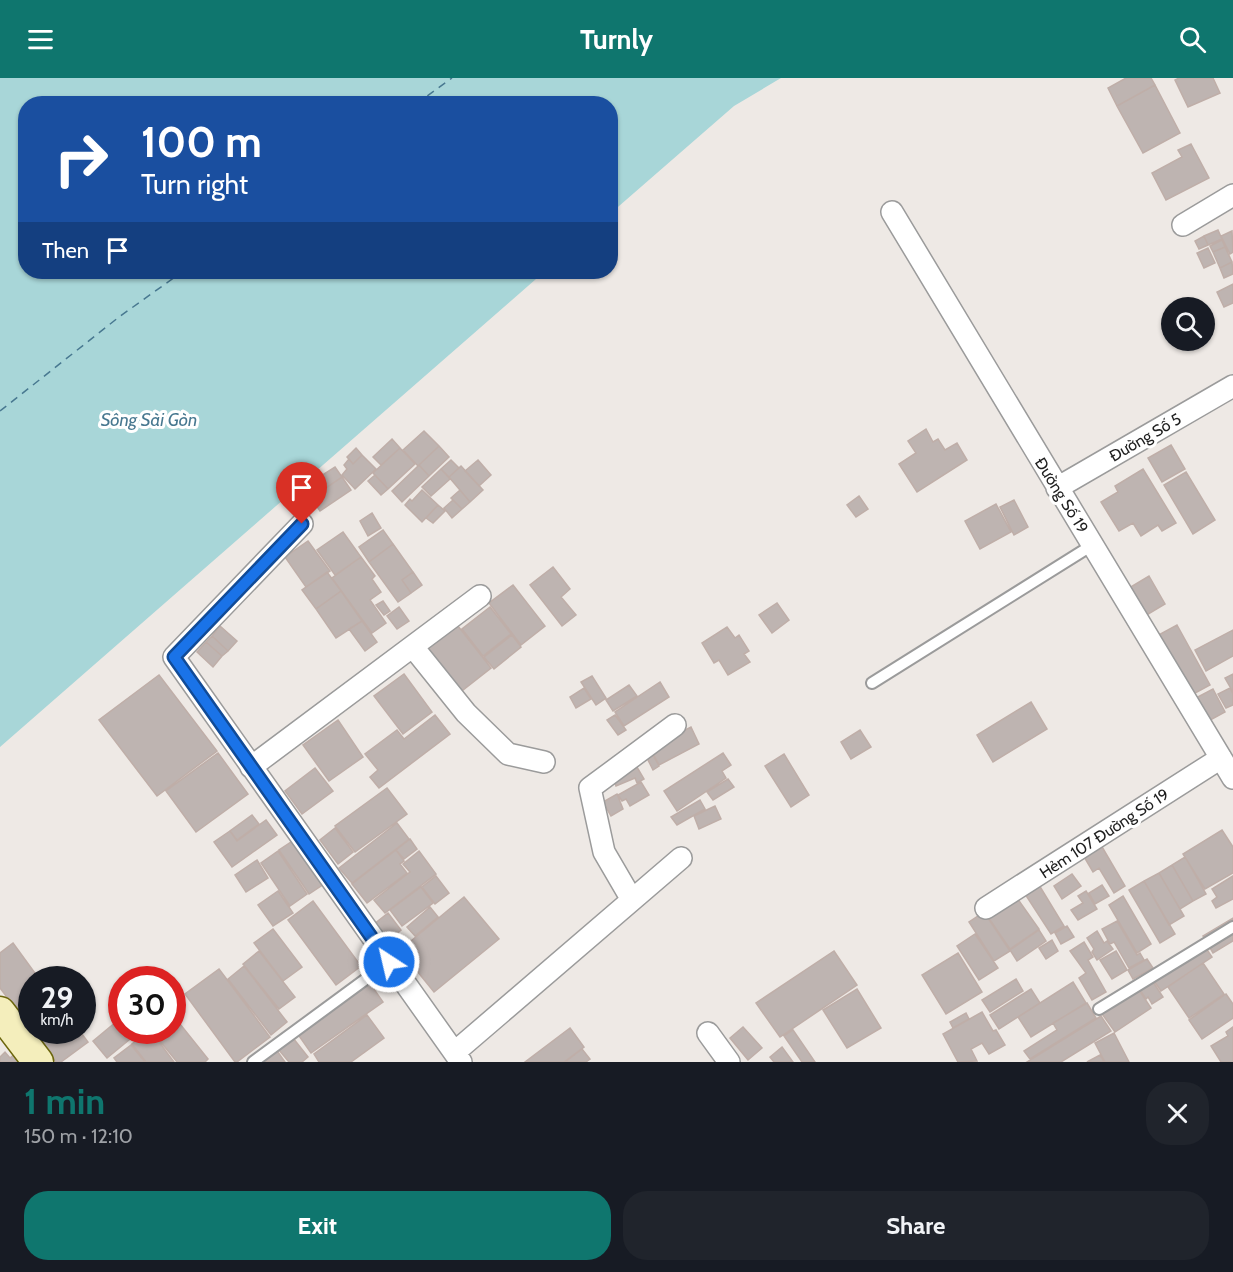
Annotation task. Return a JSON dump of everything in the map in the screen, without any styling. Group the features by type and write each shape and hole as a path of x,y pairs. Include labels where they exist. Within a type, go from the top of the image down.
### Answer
{"street":[{"path":"1183,225 1233,195"},
{"name":"Đường Số 19","path":"892,212 1233,778"},
{"name":"Đường Số 5","path":"1057,488 1233,386"},
{"path":"302,524 174,657 458,1057 681,858"},
{"path":"251,767 480,596"},
{"path":"413,647 466,713 508,754 544,762"},
{"path":"632,900 604,852 590,788 675,724"},
{"name":"Hẻm 107 Đường Số 19","path":"986,909 1221,758"},
{"path":"0,1012 38,1062"},
{"path":"708,1033 729,1062"}],"lane":[{"path":"872,683 1094,544"},
{"path":"1099,1009 1233,927"},
{"path":"253,1062 389,962"}],"water":[{"name":"Sông Sài Gòn","path":"0,78 781,78 734,106 618,207 618,96 18,96 18,279 536,279 0,747"}],"building":[{"path":"1126,78 1151,78 1155,85 1117,106 1108,88"},
{"path":"1213,78 1220,93 1188,107 1175,80"},
{"path":"1155,85 1180,133 1143,153 1117,106"},
{"path":"1191,144 1209,178 1166,200 1152,173 1182,157 1178,150"},
{"path":"1218,230 1222,239 1208,245 1204,236"},
{"path":"1232,231 1233,252 1230,254 1221,236"},
{"path":"1204,236 1208,245 1199,249 1195,241"},
{"path":"1222,240 1225,247 1213,252 1210,246"},
{"path":"1225,247 1232,262 1220,268 1213,252"},
{"path":"1208,248 1215,263 1204,268 1197,253"},
{"path":"1232,262 1233,274 1224,278 1220,268"},
{"path":"1233,284 1233,303 1224,307 1217,292"},
{"path":"926,429 933,442 938,439 945,450 957,443 967,460 917,492 899,464 916,453 908,441"},
{"path":"424,431 439,446 418,466 403,450"},
{"path":"392,439 400,448 381,465 373,457"},
{"path":"1171,445 1185,469 1162,482 1148,458"},
{"path":"439,446 449,457 429,476 419,465"},
{"path":"356,448 362,455 353,464 347,457"},
{"path":"400,448 415,464 388,489 373,473"},
{"path":"362,455 376,469 355,489 342,475 347,469 344,465 349,459 353,464"},
{"path":"451,460 459,468 449,477 441,469"},
{"path":"478,460 491,475 479,486 465,471"},
{"path":"419,465 429,476 402,502 392,491"},
{"path":"461,466 483,490 470,502 449,477"},
{"path":"335,467 342,477 320,492 313,481"},
{"path":"441,469 450,479 431,496 422,487"},
{"path":"1143,469 1176,523 1162,531 1158,525 1141,536 1133,523 1119,531 1101,502 1118,492 1115,486"},
{"path":"1186,472 1215,520 1193,534 1164,485"},
{"path":"375,475 388,489 381,495 368,481"},
{"path":"342,477 351,490 320,511 311,498"},
{"path":"422,490 438,505 422,522 405,505"},
{"path":"460,490 470,502 462,509 451,498"},
{"path":"859,496 868,509 856,517 847,505"},
{"path":"453,500 462,509 452,518 444,508"},
{"path":"1014,500 1028,527 1014,535 1000,507"},
{"path":"996,504 1011,532 980,549 965,521"},
{"path":"438,505 445,511 433,523 426,518"},
{"path":"372,513 381,528 368,536 360,521"},
{"path":"383,530 393,544 369,562 359,547"},
{"path":"343,532 361,557 335,575 317,550"},
{"path":"308,541 330,571 306,587 285,557"},
{"path":"393,544 413,572 402,580 411,593 398,602 369,562"},
{"path":"361,557 375,576 372,579 381,592 370,600 386,623 372,633 332,578"},
{"path":"553,567 570,589 561,597 576,615 562,626 530,585"},
{"path":"327,572 341,591 316,609 302,590"},
{"path":"413,572 422,585 411,593 402,580"},
{"path":"1149,576 1165,604 1140,619 1124,591"},
{"path":"513,585 545,626 521,645 489,603"},
{"path":"341,591 362,621 336,638 316,609"},
{"path":"383,601 390,611 384,615 376,605"},
{"path":"777,603 789,620 772,633 759,615"},
{"path":"399,607 409,621 397,629 387,616"},
{"path":"490,607 511,634 483,656 462,629"},
{"path":"362,621 377,642 365,651 349,629"},
{"path":"454,621 491,668 458,694 421,646"},
{"path":"1177,625 1210,685 1186,698 1153,638"},
{"path":"220,626 237,641 228,651 212,636"},
{"path":"727,627 735,638 739,635 749,651 744,654 750,662 728,675 719,660 714,663 702,643"},
{"path":"1233,630 1233,656 1206,671 1195,650"},
{"path":"512,635 521,647 494,669 484,657"},
{"path":"212,636 228,651 222,656 206,642"},
{"path":"206,642 222,656 213,667 197,652"},
{"path":"404,674 432,712 403,734 374,696"},
{"path":"1233,674 1233,692 1225,678"},
{"path":"159,675 217,751 157,796 99,720"},
{"path":"592,676 606,698 596,705 581,682"},
{"path":"660,682 669,697 624,726 615,712"},
{"path":"629,685 637,696 613,711 606,700"},
{"path":"584,688 591,699 576,708 570,697"},
{"path":"1230,688 1233,694 1233,705 1226,708 1218,694"},
{"path":"1213,689 1225,712 1203,724 1190,701"},
{"path":"1031,702 1047,729 993,762 977,735"},
{"path":"435,715 450,734 379,788 370,777 378,770 365,754 397,730 404,739"},
{"path":"615,715 626,730 618,735 607,720"},
{"path":"338,720 363,757 329,781 303,745"},
{"path":"691,727 699,744 659,765 650,748"},
{"path":"860,730 871,747 851,759 841,742"},
{"path":"218,753 248,794 196,832 166,791"},
{"path":"652,753 659,766 653,770 646,756"},
{"path":"723,753 731,765 722,771 726,778 677,811 664,791"},
{"path":"784,754 809,795 791,807 765,766"},
{"path":"634,762 644,779 637,783 635,778 616,786 614,780"},
{"path":"315,768 333,791 302,814 285,791"},
{"path":"728,779 734,787 713,800 707,792"},
{"path":"641,782 649,795 630,806 626,799 622,801 618,795"},
{"path":"387,788 407,814 355,852 335,826"},
{"path":"617,794 623,809 611,816 603,802"},
{"path":"700,800 705,809 677,825 671,817"},
{"path":"715,806 721,819 699,829 694,816"},
{"path":"252,815 259,824 237,840 230,831"},
{"path":"266,820 277,835 232,867 214,842 230,831 237,841"},
{"path":"397,823 409,839 352,883 339,868"},
{"path":"335,828 353,852 338,864 320,840"},
{"path":"1222,830 1233,847 1233,873 1205,889 1183,854"},
{"path":"410,839 417,849 404,859 396,850"},
{"path":"294,840 324,884 309,894 279,850"},
{"path":"1098,840 1125,886 1114,893 1099,868 1093,872 1080,850"},
{"path":"396,850 404,861 400,864 407,873 367,903 352,884"},
{"path":"278,851 307,894 290,906 261,863"},
{"path":"419,851 436,874 385,913 374,900 410,872 403,864"},
{"path":"1185,857 1206,894 1193,901 1172,865"},
{"path":"257,860 268,878 246,892 235,875"},
{"path":"1172,865 1193,901 1180,909 1159,873"},
{"path":"1159,873 1184,916 1169,925 1144,881"},
{"path":"1072,874 1081,886 1062,899 1054,886"},
{"path":"436,876 449,893 435,904 422,887"},
{"path":"1233,876 1233,899 1216,908 1212,901 1217,897 1212,889"},
{"path":"1144,881 1175,934 1160,943 1129,890"},
{"path":"1039,885 1064,926 1051,934 1025,894"},
{"path":"1102,885 1109,896 1095,904 1089,893"},
{"path":"421,887 433,903 402,926 390,910"},
{"path":"278,891 293,913 273,926 258,905"},
{"path":"1086,891 1097,909 1078,920 1071,910 1083,903 1078,896"},
{"path":"1123,896 1151,944 1137,953 1109,905"},
{"path":"464,897 499,939 434,992 400,950"},
{"path":"1017,898 1039,929 1010,949 988,917"},
{"path":"313,901 361,966 336,985 288,920"},
{"path":"430,907 438,917 415,936 407,927"},
{"path":"984,912 1010,951 994,961 969,922"},
{"path":"388,913 401,930 386,942 373,925"},
{"path":"1233,918 1233,941 1213,953 1203,936"},
{"path":"1117,921 1137,955 1140,953 1144,960 1129,968 1114,942 1110,944 1102,929"},
{"path":"1067,926 1074,937 1061,944 1055,933"},
{"path":"273,929 302,967 283,981 254,943"},
{"path":"1039,930 1046,941 1017,961 1010,950"},
{"path":"1097,931 1104,943 1107,941 1113,949 1097,960 1092,952 1094,949 1087,938"},
{"path":"975,934 998,968 979,980 957,946"},
{"path":"1052,940 1058,951 1046,959 1039,948"},
{"path":"1201,941 1212,957 1161,991 1150,975"},
{"path":"1084,942 1093,957 1088,960 1106,992 1092,1000 1079,978 1086,973 1070,951"},
{"path":"13,943 30,966 18,966 18,1012 0,988 0,953"},
{"path":"259,951 295,997 279,1009 243,964"},
{"path":"834,951 857,985 780,1037 756,1003"},
{"path":"1116,951 1127,970 1112,979 1100,960"},
{"path":"958,953 982,992 946,1014 922,975"},
{"path":"1147,959 1153,968 1133,979 1128,970"},
{"path":"1203,963 1224,994 1189,1018 1168,987"},
{"path":"244,966 287,1022 271,1035 228,979"},
{"path":"219,969 270,1037 235,1062 186,993"},
{"path":"1149,976 1163,997 1152,1004 1136,984"},
{"path":"1016,979 1023,991 990,1012 982,1000"},
{"path":"369,982 383,1002 311,1053 297,1033"},
{"path":"1073,982 1086,1003 1031,1037 1018,1017"},
{"path":"1137,987 1151,1008 1115,1032 1100,1011"},
{"path":"857,989 881,1028 847,1048 823,1010"},
{"path":"1031,989 1040,1003 999,1029 990,1015"},
{"path":"1226,994 1233,1004 1233,1018 1202,1039 1189,1020"},
{"path":"1087,1003 1096,1018 1030,1059 1024,1051 1057,1030 1053,1023"},
{"path":"982,1012 993,1031 996,1030 1005,1045 989,1054 982,1043 971,1049 977,1061 958,1062 943,1034"},
{"path":"966,1013 969,1019 953,1028 950,1022"},
{"path":"367,1015 384,1038 351,1062 319,1062 314,1054"},
{"path":"1101,1016 1111,1031 1061,1062 1027,1062"},
{"path":"743,1027 762,1048 748,1060 730,1038"},
{"path":"1233,1027 1233,1062 1221,1062 1211,1046 1228,1036 1226,1032"},
{"path":"570,1028 584,1047 564,1062 525,1062"},
{"path":"108,1029 108,1044 124,1044 107,1058 95,1044 96,1039"},
{"path":"793,1030 815,1062 802,1062 784,1036"},
{"path":"186,1032 208,1059 205,1062 177,1062 162,1044 186,1044"},
{"path":"1114,1033 1129,1062 1105,1062 1095,1043"},
{"path":"293,1038 308,1057 302,1062 289,1062 278,1049"},
{"path":"42,1044 85,1044 61,1062 56,1062"},
{"path":"132,1044 160,1044 174,1062 146,1062"},
{"path":"131,1045 145,1062 117,1062 114,1058"},
{"path":"782,1047 793,1062 774,1062 770,1057"},
{"path":"275,1048 285,1062 257,1062"},
{"path":"582,1049 590,1059 586,1062 565,1062"},
{"path":"19,1050 29,1062 0,1062 0,1057 5,1052 10,1058"},
{"path":"1100,1055 1104,1062 1087,1062"}],"ferry route":[{"path":"427,96 452,78"},
{"path":"0,411 119,317 172,279"}],"route":[{"path":"302,524 174,657 389,962"}]}
